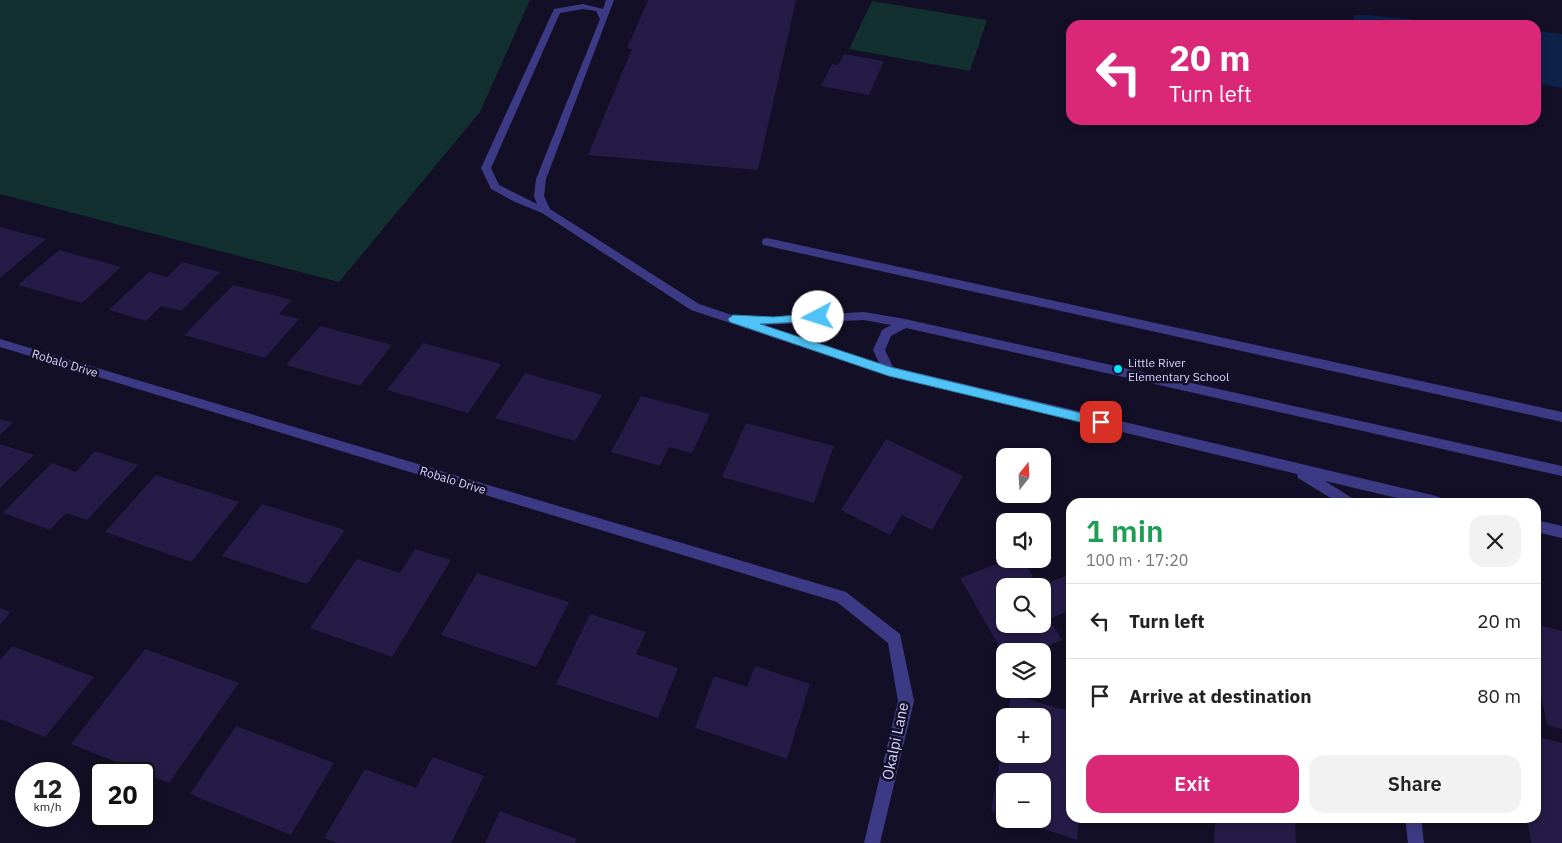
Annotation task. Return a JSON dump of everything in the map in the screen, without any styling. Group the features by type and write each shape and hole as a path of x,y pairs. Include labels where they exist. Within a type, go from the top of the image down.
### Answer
{"street":[{"path":"562,0 486,168 495,187 546,211 695,308 889,372 1419,498"},
{"path":"546,211 539,196 540,179 610,0"},
{"path":"557,11 571,6 587,6 599,9 604,19"},
{"path":"767,242 1562,417"},
{"path":"733,319 774,321 864,316 905,323 1562,471"},
{"path":"889,372 879,350 886,332 905,323"},
{"name":"Robalo Drive","path":"0,343 841,597 895,638"},
{"path":"1294,468 1341,498"},
{"path":"1541,527 1562,532"},
{"name":"Okalpi Lane","path":"872,843 906,701 895,638"},
{"path":"1414,823 1416,843"}],"green space":[{"path":"0,0 530,0 480,112 339,282 0,194"},
{"path":"872,1 987,20 970,71 849,49"}],"water":[{"path":"1354,15 1367,15 1418,20 1353,20"},
{"path":"1541,32 1562,34 1562,88 1541,84"}],"building":[{"path":"648,0 796,0 758,170 588,155 632,49 627,48"},
{"path":"844,54 884,61 869,95 821,86 832,64 838,65"},
{"path":"0,227 46,239 0,278"},
{"path":"59,250 121,267 82,303 18,285"},
{"path":"182,262 220,272 181,311 161,306 146,321 109,310 149,272 167,277"},
{"path":"233,285 292,300 279,314 299,319 265,358 184,335"},
{"path":"320,326 392,345 360,386 286,365"},
{"path":"423,343 501,364 468,413 387,390"},
{"path":"525,373 602,395 575,441 495,418"},
{"path":"641,396 710,414 692,453 669,447 660,466 611,452"},
{"path":"0,419 13,423 0,435"},
{"path":"746,423 834,446 814,503 722,477"},
{"path":"886,439 963,476 932,530 902,515 890,535 841,510"},
{"path":"0,444 34,455 0,488"},
{"path":"95,451 138,465 87,520 66,513 50,530 3,513 52,463 76,472"},
{"path":"156,475 239,502 191,562 105,532"},
{"path":"262,504 345,530 307,584 222,556"},
{"path":"415,549 451,560 392,657 310,628 357,559 400,573"},
{"path":"996,564 996,568 1028,568 1034,578 996,578 996,633 1051,633 1051,622 1062,640 1051,645 1051,643 997,643 960,578"},
{"path":"477,573 569,602 536,667 441,635"},
{"path":"1066,576 1066,612 1051,618 1051,582"},
{"path":"0,608 11,612 0,624"},
{"path":"590,614 646,632 636,654 678,668 658,718 556,684"},
{"path":"1541,625 1562,631 1562,729 1547,725 1541,695"},
{"path":"12,646 94,677 45,737 0,719 0,660"},
{"path":"145,649 239,683 169,783 155,777 155,762 116,762 71,744"},
{"path":"755,666 810,684 787,759 695,728 714,676 747,687"},
{"path":"1010,698 1024,698 1066,710 1066,823 1079,823 1077,840 1042,828 1051,828 1051,773 998,773 999,763 1051,763 1051,708 1008,708"},
{"path":"236,726 334,763 291,835 190,794"},
{"path":"1541,737 1562,743 1562,843 1531,843 1528,823 1541,823"},
{"path":"433,757 484,776 451,843 337,843 324,838 365,769 416,788"},
{"path":"996,782 996,813 991,811"},
{"path":"500,811 577,839 575,843 485,843"},
{"path":"1215,823 1295,823 1296,843 1214,843"}],"place":[{"name":"Little River Elementary School","path":"1118,369"}],"route":[{"path":"818,317 774,321 733,319 889,372 1101,422"}]}
